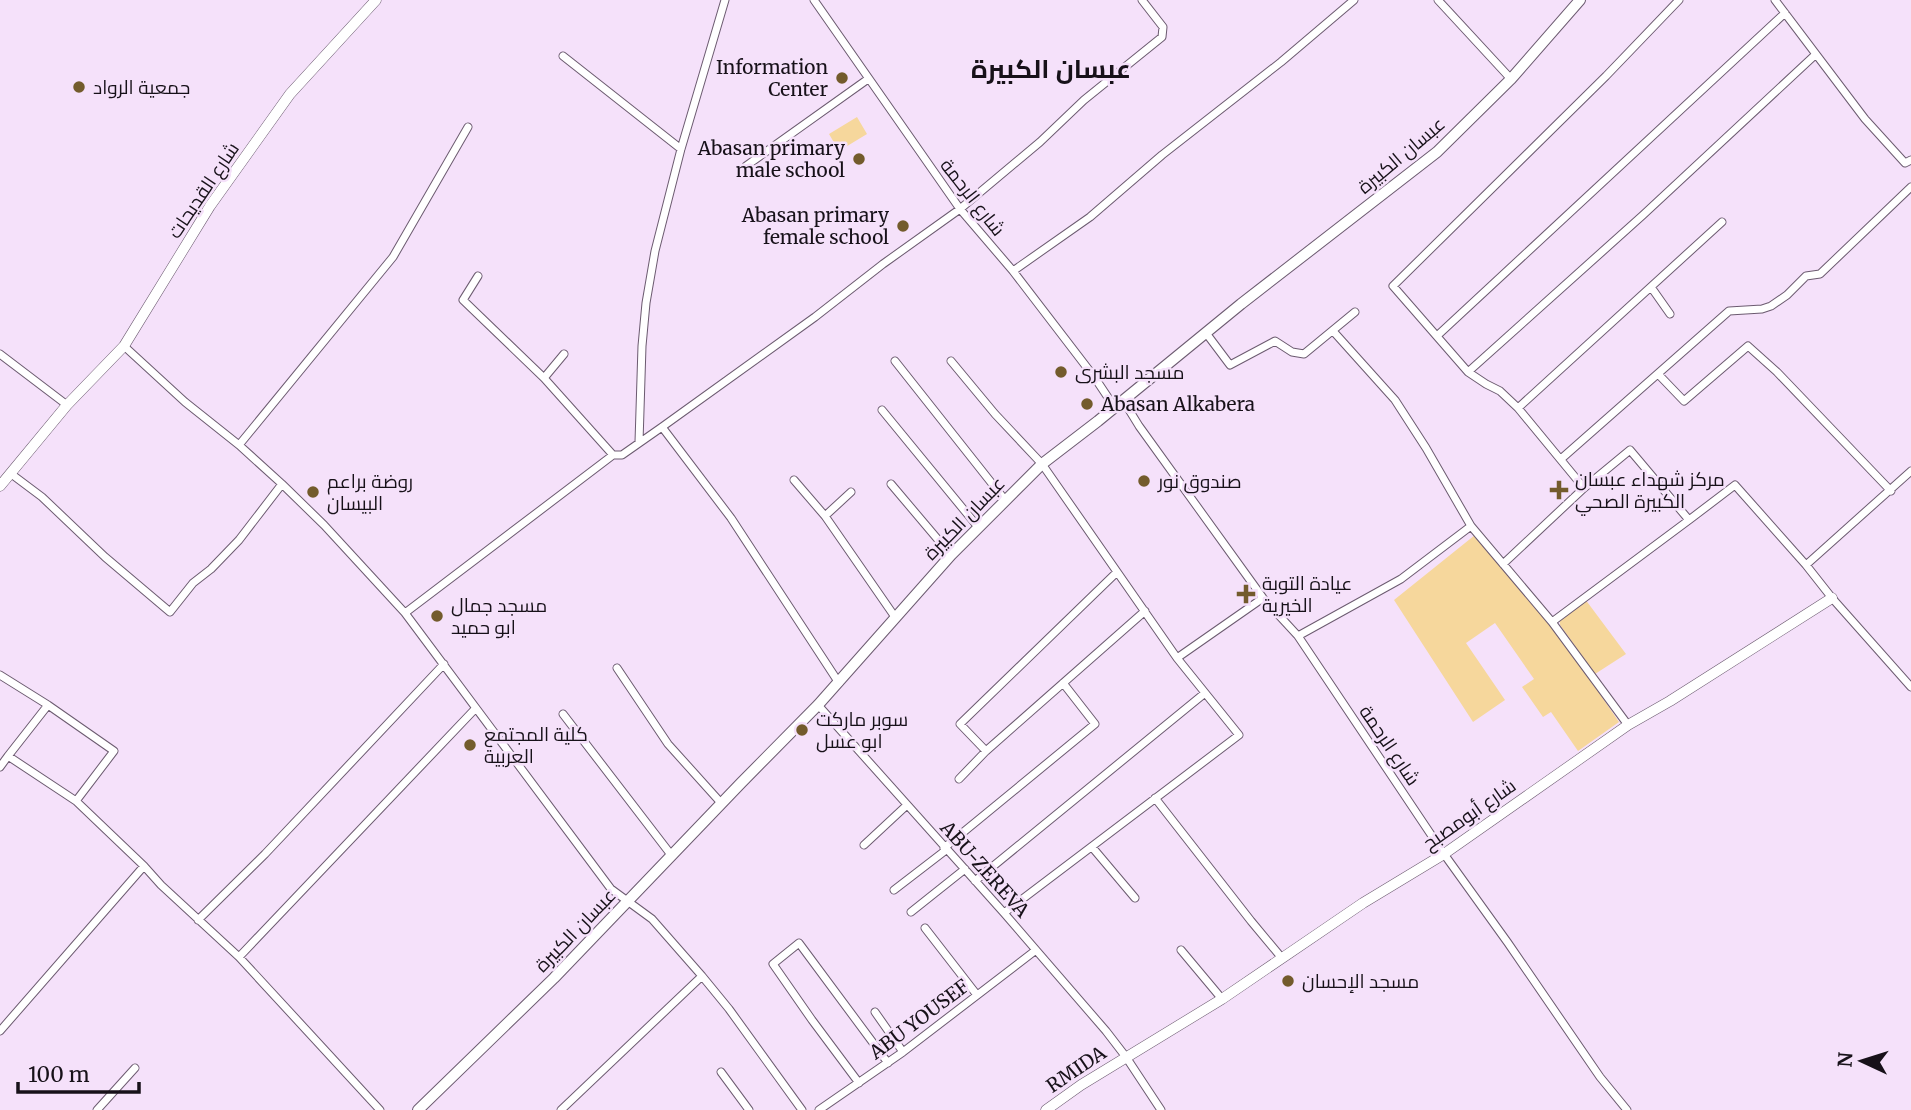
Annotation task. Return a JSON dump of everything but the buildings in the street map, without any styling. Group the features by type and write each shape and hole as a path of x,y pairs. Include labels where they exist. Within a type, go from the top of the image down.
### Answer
{"main road":[{"name":"عبسان الكبيرة","path":"418,1110 554,978 818,705 951,555 1041,464 1437,152 1511,79 1580,0"}],"street":[{"name":"شارع القديحات","path":"0,486 67,405 124,346 210,206 290,94 376,0"},
{"path":"639,442 642,346 654,251 725,0"},
{"name":"شارع الرحمة","path":"814,0 960,209 1013,271 1095,378 1139,426 1263,598 1298,636 1444,854 1626,1110"},
{"path":"405,613 613,455 622,454 662,427 960,209 1040,142 1084,100 1163,37 1163,27 1142,0"},
{"path":"1013,271 1090,217 1162,155 1282,62 1354,0"},
{"path":"1438,0 1511,79"},
{"path":"1584,488 1518,408 1500,391 1468,372 1393,286 1606,76 1679,0"},
{"path":"1774,0 1865,119 1908,162 1911,170"},
{"path":"1438,335 1785,13"},
{"path":"1468,372 1643,215 1815,55"},
{"path":"563,56 681,149"},
{"path":"746,166 869,79"},
{"path":"239,445 393,257 468,127"},
{"path":"1561,459 1729,311 1771,306 1806,276 1820,274 1911,187"},
{"path":"1518,408 1722,222"},
{"path":"478,276 463,300 544,378 613,455"},
{"path":"1651,287 1670,314"},
{"path":"1206,332 1230,365 1275,341 1292,352 1304,354 1355,312"},
{"path":"1333,331 1395,400 1426,447 1471,526 1552,622 1628,725"},
{"path":"124,346 282,484 324,525 405,613 611,889 653,919 729,1009 802,1110"},
{"path":"1658,375 1684,401 1748,346 1777,372 1891,491"},
{"path":"0,354 67,405"},
{"path":"544,378 565,354"},
{"path":"951,360 1041,464 1177,658 1239,735 1004,913"},
{"path":"895,361 1005,500"},
{"path":"881,410 978,527"},
{"path":"662,427 731,518 839,683"},
{"path":"1503,564 1584,488 1630,450 1689,520"},
{"path":"1806,565 1911,471"},
{"path":"10,473 42,498 105,557 170,612 192,583 211,569 239,540 282,484"},
{"path":"794,480 825,516 895,617"},
{"path":"891,484 951,555"},
{"path":"1552,622 1735,485 1911,687"},
{"path":"825,516 851,492"},
{"path":"1298,636 1401,579 1471,526"},
{"path":"986,751 960,724 1116,572"},
{"path":"1177,658 1263,598"},
{"name":"شارع أبومصبح","path":"1126,1057 1222,999 1363,903 1444,854 1628,725 1832,598"},
{"path":"959,779 986,751 1145,611"},
{"path":"198,920 265,854 444,664"},
{"path":"617,668 668,744 722,804"},
{"path":"0,675 114,751 76,801"},
{"path":"894,890 1095,724 1063,683"},
{"path":"975,881 1205,693"},
{"path":"0,767 47,705"},
{"name":"ABU-ZEREVA","path":"818,705 1106,1031 1161,1110"},
{"path":"239,957 475,709"},
{"path":"562,714 672,856"},
{"path":"8,756 76,801 239,957 380,1110"},
{"path":"1155,798 1281,957"},
{"path":"864,845 907,806"},
{"path":"1092,847 1135,898"},
{"path":"0,1031 144,866"},
{"path":"911,912 965,869"},
{"path":"925,928 977,995"},
{"path":"859,1083 773,964 799,943 888,1063"},
{"name":"ABU YOUSEF","path":"819,1110 903,1052 1036,950"},
{"path":"1181,950 1222,999"},
{"path":"561,1110 702,976"},
{"path":"874,1012 903,1052"},
{"name":"RMIDA","path":"1046,1110 1126,1057"},
{"path":"97,1110 135,1068"},
{"path":"722,1072 748,1110"}],"shaded area":[{"path":"857,117 867,134 839,151 829,134"},
{"path":"1475,535 1555,628 1619,722 1578,751 1551,712 1543,717 1522,687 1534,679 1495,623 1466,643 1505,700 1473,722 1394,600"},
{"path":"1585,599 1626,654 1595,674 1560,625 1560,616"}],"place":[{"name":"Information Center","path":"842,78"},
{"name":"جمعية الرواد","path":"79,87"},
{"name":"Abasan primary male school","path":"859,159"},
{"name":"Abasan primary female school","path":"903,226"},
{"name":"مسجد البشرى","path":"1061,372"},
{"name":"Abasan Alkabera","path":"1087,404"},
{"name":"صندوق نور","path":"1144,481"},
{"name":"مركز شهداء عبسان الكبيرة الصحي","path":"1559,490"},
{"name":"روضة براعم البيسان","path":"313,492"},
{"name":"عيادة التوبة الخيرية","path":"1246,594"},
{"name":"مسجد جمال ابو حميد","path":"437,616"},
{"name":"سوبر ماركت ابو عسل","path":"802,730"},
{"name":"كلية المجتمع العربية","path":"470,745"},
{"name":"مسجد الإحسان","path":"1288,981"}],"district":[{"name":"عبسان الكبيرة","path":"1051,69"}]}
